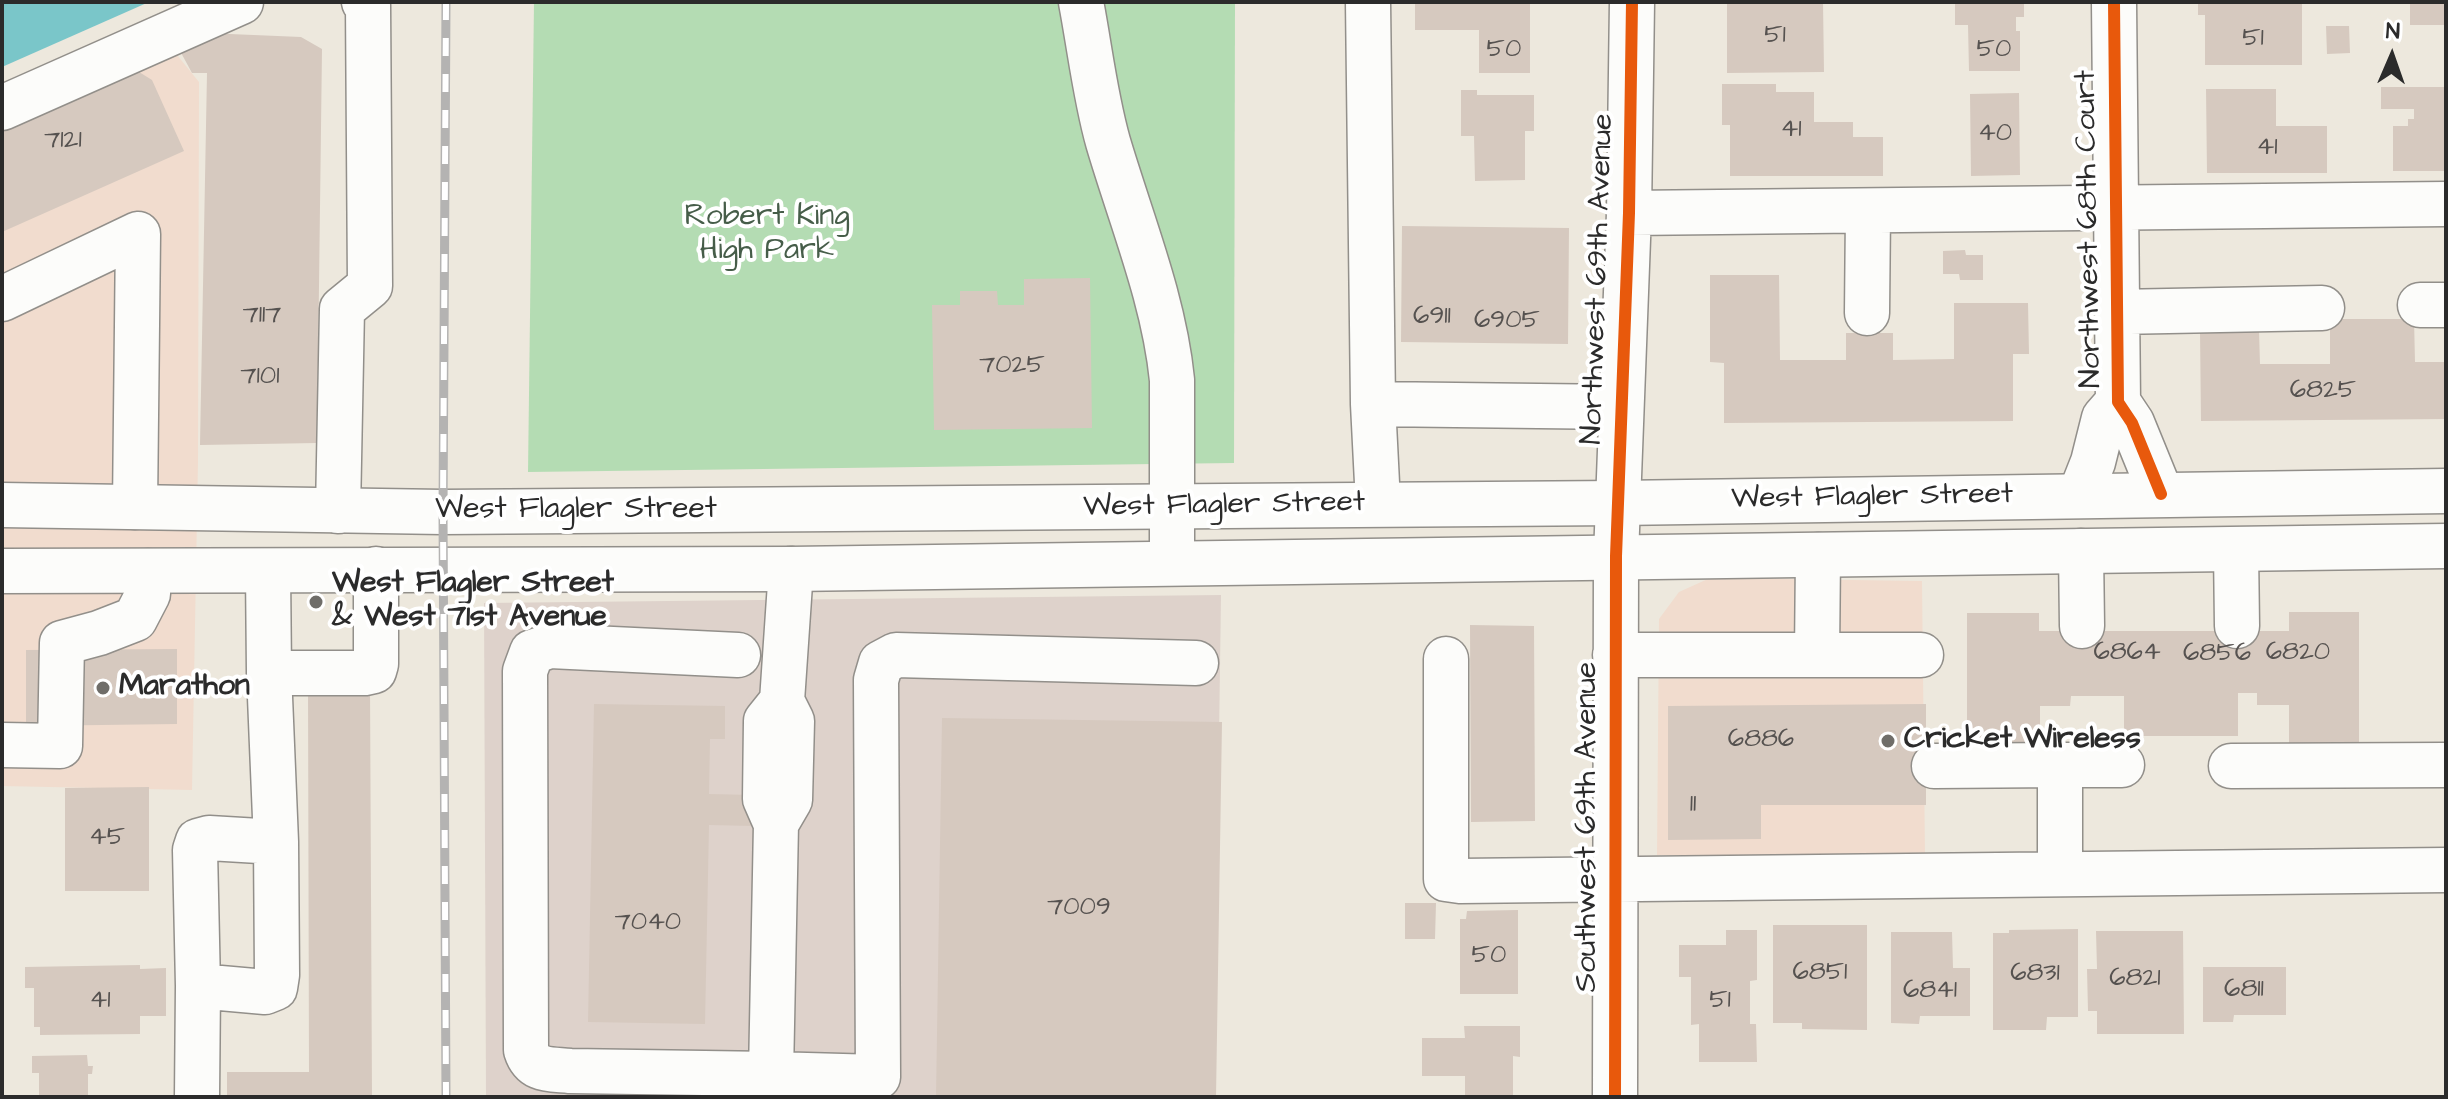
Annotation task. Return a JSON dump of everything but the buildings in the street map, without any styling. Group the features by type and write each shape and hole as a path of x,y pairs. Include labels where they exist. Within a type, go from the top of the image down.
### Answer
{"main road":[{"path":"2,108 241,2"},
{"path":"338,511 342,309 370,286 368,5 364,2"},
{"path":"1081,2 1087,49 1107,139 1161,313 1169,354 1172,380 1172,562"},
{"path":"1368,2 1373,404 1378,503"},
{"name":"Northwest 69th Avenue","path":"1616,556 1629,213 1632,2"},
{"name":"Northwest 68th Court","path":"2114,2 2118,402 2132,423 2161,494"},
{"path":"1629,213 2446,204"},
{"path":"1867,313 1868,212"},
{"path":"2,299 138,234 135,507"},
{"path":"2117,312 2322,308"},
{"name":"Northwest 68th Court","path":"2080,495 2093,462 2104,418 2118,402"},
{"path":"1373,404 1621,407"},
{"name":"West Flagler Street","path":"2,505 338,511 876,510 2446,491"},
{"path":"876,510 876,568"},
{"name":"West Flagler Street","path":"2,571 791,569 2446,546"},
{"path":"2236,550 2237,626"},
{"path":"2081,551 2082,626"},
{"path":"1817,655 1818,555"},
{"name":"Southwest 69th Avenue","path":"1615,1097 1616,556"},
{"path":"269,673 374,671 376,569"},
{"path":"772,1085 776,824 765,799 766,721 782,701 791,569"},
{"path":"2,745 60,746 62,643 135,619 148,594 148,571"},
{"path":"198,986 265,992 275,988 276,842 268,571"},
{"path":"738,655 550,646 532,652 525,671 526,1050 530,1061 540,1069 570,1084 878,1087 876,680 881,663 896,655 1196,663"},
{"path":"1615,655 1921,655"},
{"path":"1446,659 1446,879 2446,870"},
{"path":"2060,765 2060,873"},
{"path":"1934,766 2122,765"},
{"path":"2231,766 2446,765"},
{"path":"197,1097 195,850 198,841 209,838 276,842"}],"shaded area":[{"path":"151,23 199,82 198,461 192,790 2,786 2,90"},
{"path":"1710,578 1922,581 1925,856 1657,855 1659,619 1679,592"},
{"path":"1221,595 1214,1097 486,1097 484,603"}],"green space":[{"name":"Robert King High Park","path":"534,2 1235,2 1234,463 528,472"}],"water":[{"path":"2,2 149,2 2,67"}],"railway":[{"path":"446,2 443,512 446,1097"}],"cycle path":[{"path":"1615,1097 1616,556 1629,213 1632,2"},
{"path":"2114,2 2118,402 2132,423 2161,494"}],"place":[{"name":"West Flagler Street & West 71st Avenue","path":"316,602"},
{"name":"Marathon","path":"103,688"},
{"name":"Cricket Wireless","path":"1888,741"}]}
